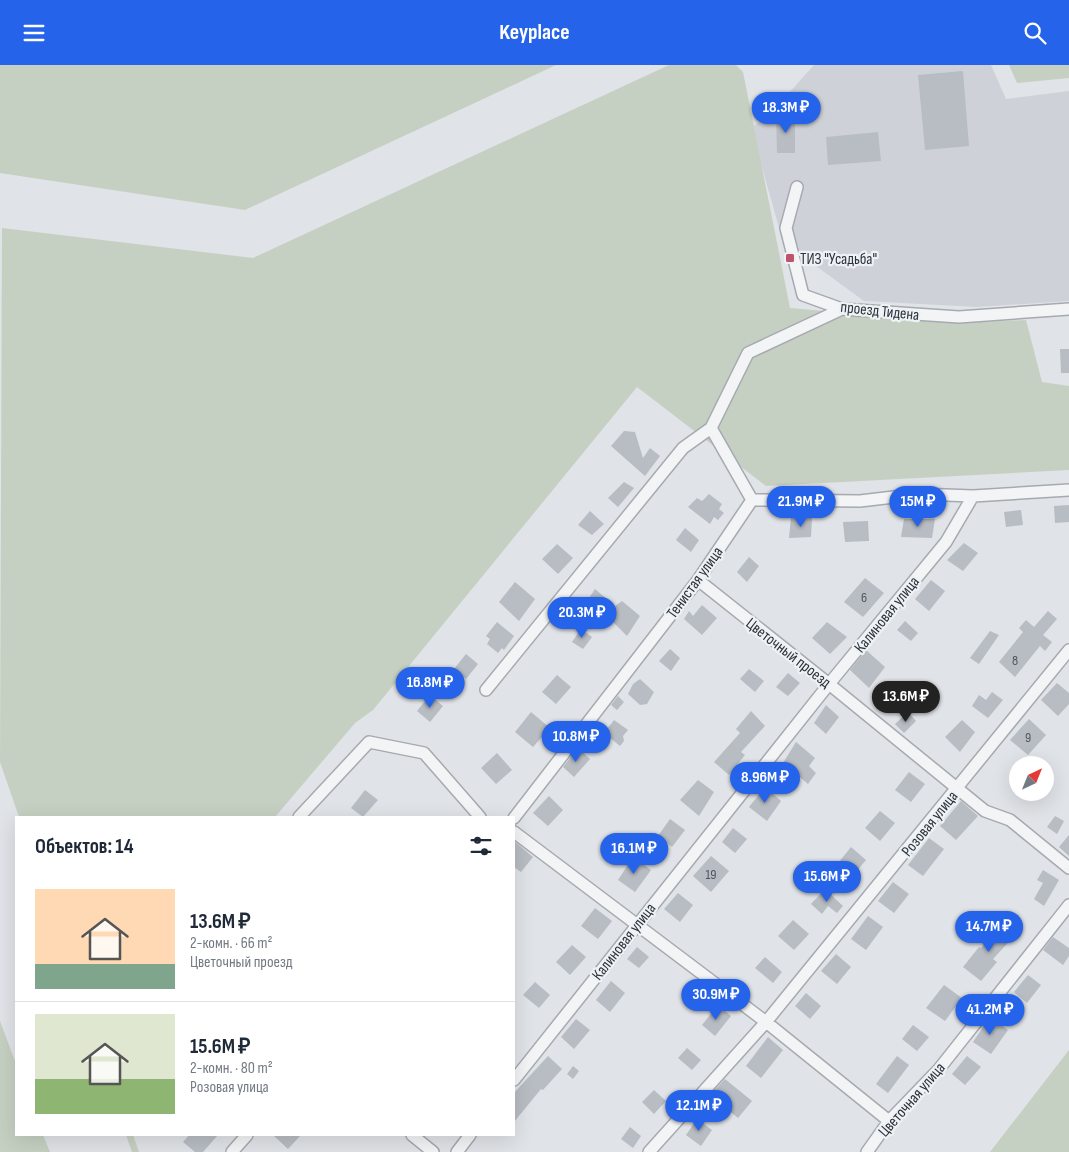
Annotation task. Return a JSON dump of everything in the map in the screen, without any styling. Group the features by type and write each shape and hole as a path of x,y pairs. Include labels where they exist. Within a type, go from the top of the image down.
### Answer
{"street":[{"name":"проезд Тидена","path":"797,187 786,228 803,295 842,309 959,317 1069,309"},
{"path":"486,690 683,448 711,427 748,353 842,309"},
{"path":"711,427 752,500 860,501 918,495 972,496 1069,490"},
{"name":"Калиновая улица","path":"515,1079 829,684 946,541 972,496"},
{"name":"Тенистая улица","path":"515,817 698,580 752,500"},
{"name":"Цветочный проезд","path":"698,580 985,811 1010,820 1069,868"},
{"name":"Розовая улица","path":"649,1152 766,1022 1069,650"},
{"path":"301,816 369,742 424,753 479,816"},
{"path":"515,833 766,1022 889,1121"},
{"name":"Цветочная улица","path":"867,1152 889,1121 938,1069 1069,905"},
{"path":"232,1152 246,1136"},
{"path":"413,1136 433,1152"},
{"path":"457,1152 469,1136"}],"shaded area":[{"path":"814,65 991,65 1006,99 1069,91 1069,301 977,307 864,301 783,242 751,128 770,114"}],"green space":[{"path":"0,65 556,65 245,210 0,173"},
{"path":"669,65 736,65 743,72 790,308 959,323 1026,320 1042,382 1069,386 1069,470 766,486 637,387 373,710 355,723 276,816 19,816 0,762 2,228 253,258"},
{"path":"1009,65 1069,65 1069,78 1017,83"},
{"path":"0,1021 15,1061 15,1136 43,1136 50,1152 0,1152"},
{"path":"1069,1050 1069,1152 990,1152"},
{"path":"126,1136 133,1136 139,1152 132,1152"}],"building":[{"path":"963,71 969,146 925,150 918,75"},
{"path":"776,115 795,115 795,153 777,153"},
{"path":"878,132 881,161 828,165 826,137"},
{"path":"1060,349 1069,349 1069,373 1061,373"},
{"path":"624,431 635,432 643,458 650,448 660,456 645,476 611,446"},
{"path":"624,482 634,488 618,507 608,498"},
{"path":"709,494 722,504 719,509 724,513 718,520 714,517 710,524 688,507 697,498 702,501"},
{"path":"1069,505 1069,522 1055,523 1054,506"},
{"path":"1021,510 1023,525 1006,527 1004,512"},
{"path":"590,511 604,524 592,535 578,525"},
{"path":"791,517 812,518 811,537 789,538"},
{"path":"904,519 935,519 932,538 901,537"},
{"path":"868,521 869,541 845,542 843,522"},
{"path":"685,528 699,540 691,552 676,540"},
{"path":"964,543 978,553 963,571 947,560"},
{"path":"557,544 573,558 558,574 542,559"},
{"path":"749,557 759,566 747,582 737,572"},
{"path":"865,578 884,593 863,617 844,602"},
{"path":"931,580 945,591 929,611 915,599"},
{"path":"515,582 535,599 519,621 499,602"},
{"path":"595,589 615,606 622,601 640,616 627,636 608,617 604,624 583,607"},
{"path":"702,605 717,618 702,635 684,619 689,611 693,616"},
{"path":"1048,611 1057,619 1043,635 1052,642 1045,651 1040,646 1015,677 999,662 1023,632 1019,628 1026,620 1034,627"},
{"path":"905,621 918,633 911,641 897,630"},
{"path":"497,622 514,636 504,650 502,648 498,653 487,644 490,639 486,636"},
{"path":"827,622 847,637 830,654 812,638"},
{"path":"581,629 592,637 583,649 572,642"},
{"path":"990,631 999,635 979,664 970,658"},
{"path":"670,649 680,658 671,671 659,661"},
{"path":"866,650 885,667 869,688 850,670"},
{"path":"466,654 478,664 466,679 454,669"},
{"path":"749,669 764,681 755,692 740,679"},
{"path":"788,673 800,683 788,696 776,687"},
{"path":"557,675 571,687 556,704 542,692"},
{"path":"640,679 654,692 647,704 640,705 628,694 633,684"},
{"path":"1057,683 1069,693 1069,704 1058,716 1041,700"},
{"path":"992,692 1003,700 988,718 972,706 979,695 986,700"},
{"path":"430,695 443,706 430,722 417,711"},
{"path":"618,696 624,702 617,710 611,705"},
{"path":"826,705 839,717 826,734 814,723"},
{"path":"751,711 765,726 741,752 745,755 729,775 714,762 740,733 736,729"},
{"path":"531,712 550,728 533,747 515,732"},
{"path":"908,712 916,721 904,733 895,724"},
{"path":"1029,719 1046,735 1028,755 1010,740"},
{"path":"614,720 628,730 623,736 624,741 620,746 604,733"},
{"path":"962,720 975,732 960,752 945,737"},
{"path":"796,742 815,758 809,766 816,773 808,784 783,763"},
{"path":"578,748 590,759 574,777 563,767"},
{"path":"497,753 512,770 496,784 481,768"},
{"path":"909,772 925,784 911,802 895,790"},
{"path":"698,780 714,792 699,816 680,800"},
{"path":"765,787 781,801 767,821 749,807"},
{"path":"365,790 378,800 364,816 351,808"},
{"path":"549,796 563,810 548,826 533,813"},
{"path":"961,801 978,816 956,840 940,826"},
{"path":"880,811 895,823 880,841 865,828"},
{"path":"1055,816 1064,821 1057,834 1047,827"},
{"path":"670,819 685,830 672,847 658,836"},
{"path":"733,828 747,839 735,853 722,842"},
{"path":"1069,835 1069,856 1059,847"},
{"path":"929,838 944,849 923,876 908,865"},
{"path":"515,842 533,857 521,872 515,868"},
{"path":"851,847 866,860 850,879 835,867"},
{"path":"711,856 729,871 711,892 693,876"},
{"path":"633,857 651,870 635,892 618,880"},
{"path":"1043,870 1059,880 1044,906 1034,899 1043,883 1037,880"},
{"path":"893,882 909,894 894,913 878,901"},
{"path":"825,889 843,906 837,913 828,906 822,914 811,904"},
{"path":"678,893 693,905 680,922 664,909"},
{"path":"595,908 612,921 598,939 581,926"},
{"path":"868,916 883,927 866,950 851,939"},
{"path":"793,920 809,934 794,950 778,936"},
{"path":"1004,923 1016,934 993,959 997,962 981,981 963,967 979,947 981,948"},
{"path":"1053,937 1069,948 1069,956 1063,965 1043,950"},
{"path":"572,945 586,957 570,975 556,962"},
{"path":"637,947 649,957 639,968 627,959"},
{"path":"836,954 851,967 837,984 821,971"},
{"path":"765,957 782,972 773,983 755,968"},
{"path":"1028,975 1041,985 1027,1003 1014,992"},
{"path":"611,981 625,993 610,1012 596,1000"},
{"path":"535,982 550,995 539,1008 523,995"},
{"path":"944,985 962,998 945,1021 926,1008"},
{"path":"806,993 821,1006 810,1019 795,1006"},
{"path":"718,1005 731,1016 715,1036 702,1025"},
{"path":"990,1017 1008,1030 991,1054 973,1042"},
{"path":"576,1019 590,1030 574,1049 561,1037"},
{"path":"913,1025 929,1037 917,1051 902,1039"},
{"path":"768,1037 783,1050 761,1078 746,1066"},
{"path":"687,1048 701,1060 692,1070 678,1058"},
{"path":"548,1056 562,1069 543,1090 541,1089 515,1121 515,1092"},
{"path":"897,1056 909,1065 888,1093 876,1084"},
{"path":"967,1056 981,1067 965,1085 952,1074"},
{"path":"573,1066 579,1071 573,1079 567,1074"},
{"path":"725,1079 752,1101 738,1118 710,1095"},
{"path":"654,1090 666,1101 654,1114 642,1102"},
{"path":"697,1119 712,1130 701,1146 686,1135"},
{"path":"630,1127 641,1136 633,1148 621,1139"},
{"path":"188,1136 217,1136 203,1152 195,1152 183,1142"},
{"path":"274,1136 300,1136 288,1149"}],"place":[{"name":"ТИЗ \"Усадьба\"","path":"790,258"}]}
